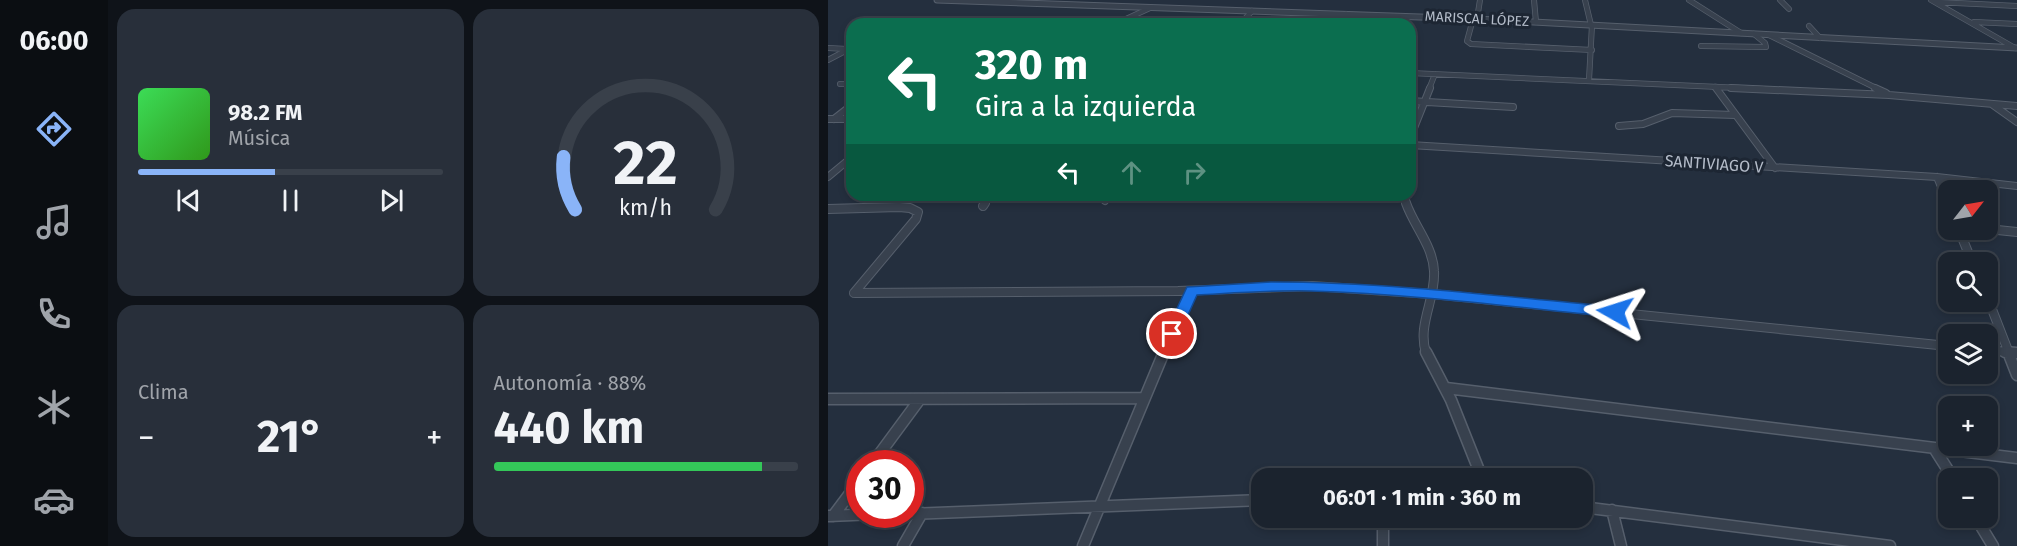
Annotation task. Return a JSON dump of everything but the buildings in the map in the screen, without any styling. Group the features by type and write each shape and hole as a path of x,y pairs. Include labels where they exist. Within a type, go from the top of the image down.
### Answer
{"street":[{"name":"MARISCAL LÓPEZ","path":"938,0 1475,19 2016,48"},
{"path":"1480,0 1467,41 1473,44 1592,50"},
{"path":"1534,0 1536,22"},
{"path":"1585,0 1591,25 1592,50 1589,80"},
{"path":"1689,0 1741,33"},
{"path":"1780,0 1789,9"},
{"path":"1933,1 2017,6"},
{"path":"1933,1 2016,48"},
{"path":"1128,18 1150,8"},
{"path":"1246,18 1252,11"},
{"path":"1346,14 1346,18"},
{"path":"1971,22 2017,24"},
{"path":"1809,26 1820,38"},
{"path":"1701,46 1766,47 1765,43 1754,34"},
{"path":"1769,35 1889,95"},
{"path":"828,48 846,49"},
{"path":"828,60 846,51"},
{"path":"1416,73 1889,95 2017,106"},
{"path":"1416,121 1435,74"},
{"path":"840,84 846,84"},
{"path":"1715,87 1775,168"},
{"path":"1416,101 1513,107"},
{"path":"1992,104 2017,122"},
{"path":"831,119 846,109"},
{"path":"1619,126 1643,124 1672,113 1735,115"},
{"name":"SANTIVIAGO V","path":"1416,145 1937,177 2017,186"},
{"path":"828,177 846,162"},
{"path":"983,206 987,201"},
{"path":"1406,201 1434,266 1432,294 1423,326 1424,345 1446,388 1478,468"},
{"path":"828,208 899,207 918,212 916,219 854,293 1192,291 1292,286 1432,294 1938,345"},
{"path":"1998,230 2017,232"},
{"path":"1083,546 1143,398 1192,291"},
{"path":"1994,312 2013,352 2017,375"},
{"path":"1998,351 2013,352"},
{"path":"1446,388 2017,458"},
{"path":"828,399 1143,398"},
{"path":"882,450 920,399"},
{"path":"1934,448 1947,468"},
{"path":"830,516 846,497"},
{"path":"924,513 1251,500"},
{"path":"1593,508 1816,541 1890,546"},
{"path":"1612,510 1621,546"},
{"path":"830,516 846,515"},
{"path":"903,546 910,528"},
{"path":"1383,528 1383,546"},
{"path":"1982,528 1993,546"}],"route":[{"path":"1172,334 1192,291 1271,286 1312,286 1432,294 1615,312"}]}
